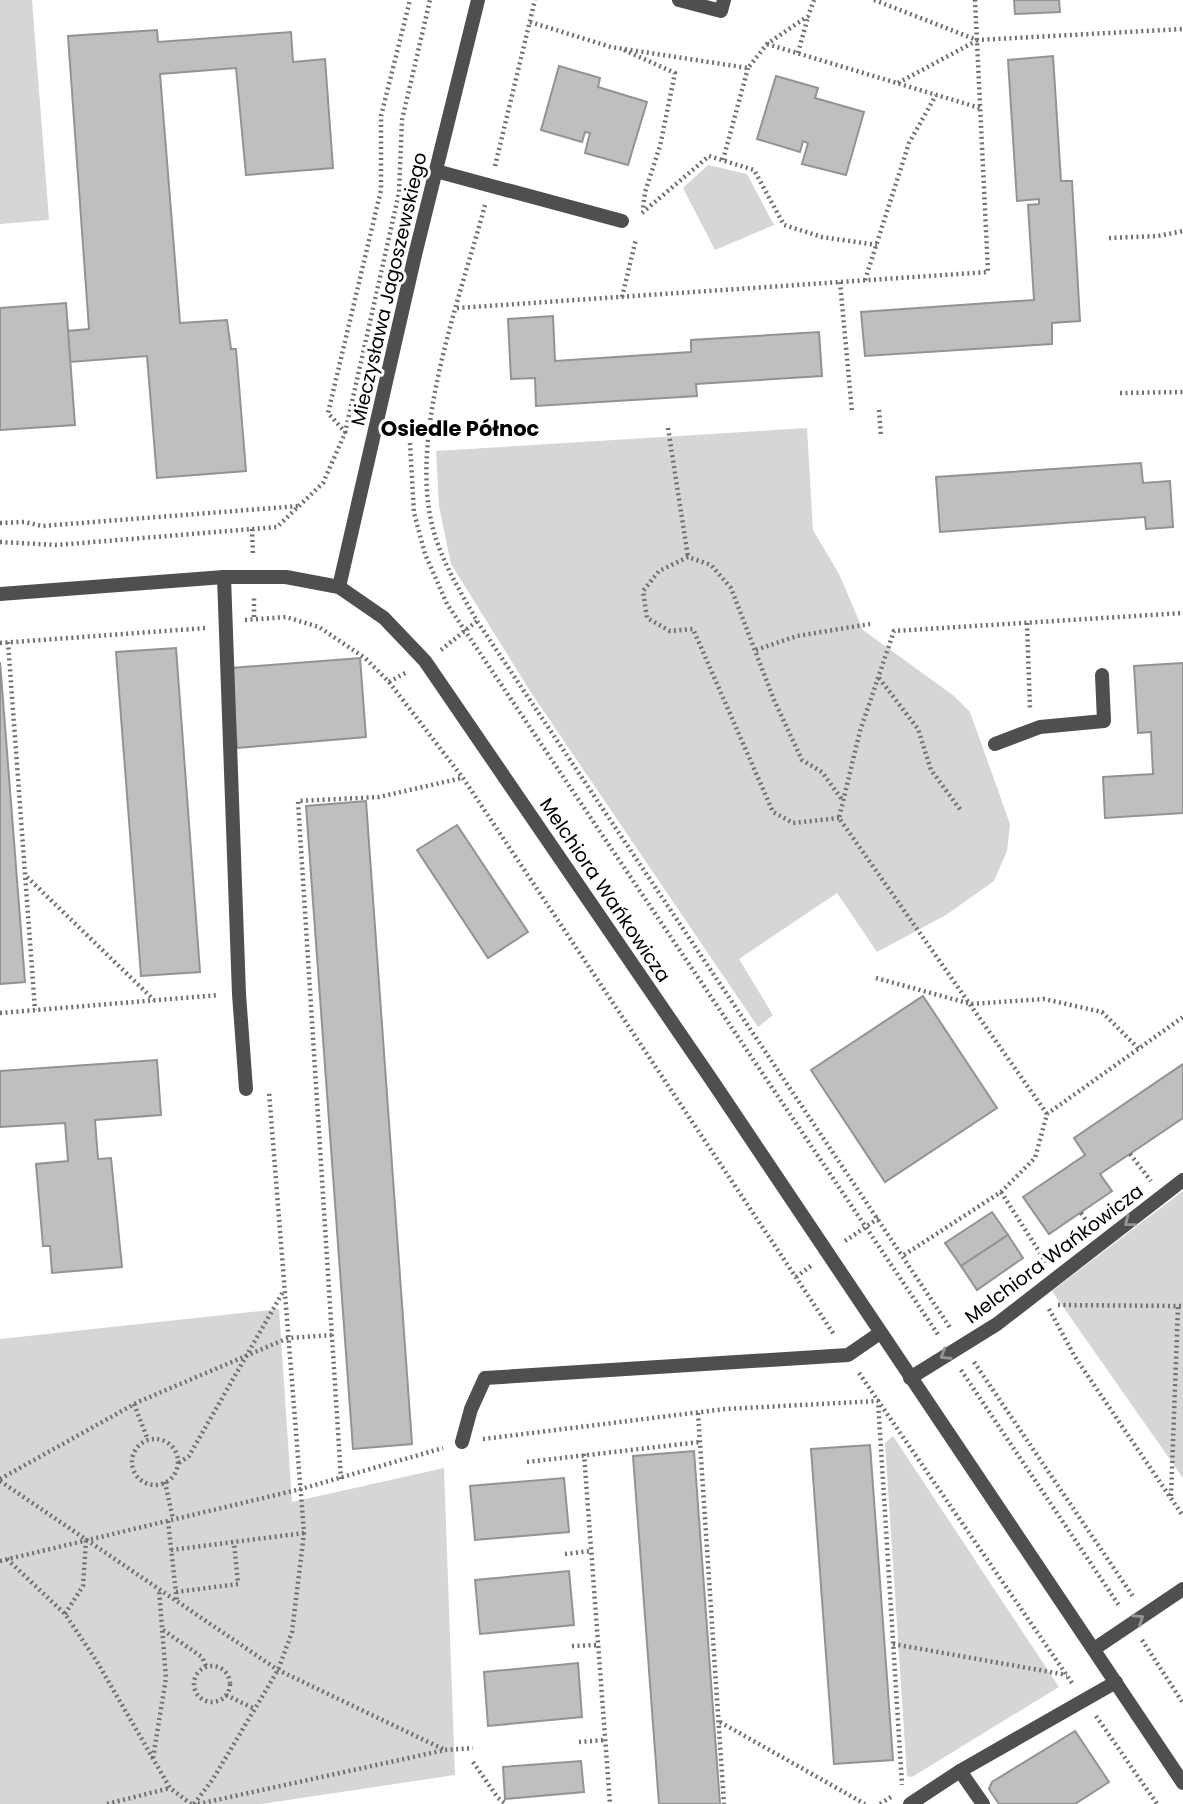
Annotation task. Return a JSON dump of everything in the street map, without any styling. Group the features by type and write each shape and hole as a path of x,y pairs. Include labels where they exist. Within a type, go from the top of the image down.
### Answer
{"street":[{"name":"Mieczysława Jagoszewskiego","path":"339,587 478,0"},
{"path":"679,0 721,11 724,0"},
{"path":"436,171 621,221"},
{"path":"224,577 239,994 246,1089"},
{"name":"Melchiora Wańkowicza","path":"0,594 224,577 286,577 339,587 384,618 425,661 1183,1783"},
{"path":"995,744 1031,730 1104,721 1102,675"},
{"name":"Melchiora Wańkowicza","path":"910,1378 997,1324 1183,1180"},
{"path":"462,1442 471,1409 485,1378 848,1355 880,1333"},
{"path":"1094,1649 1183,1589"},
{"path":"910,1804 960,1771 1116,1682"},
{"path":"960,1771 983,1804"}],"path":[{"path":"345,433 328,413 381,190 381,116 410,0"},
{"path":"0,542 57,545 277,527 323,483 345,433 399,193 402,120 430,0"},
{"path":"535,0 430,412 427,477 433,527 445,564 477,621 904,1255 956,1349 1183,1703"},
{"path":"798,53 814,0"},
{"path":"874,0 977,40 1183,29"},
{"path":"457,308 988,272 975,0"},
{"path":"723,160 748,68 767,44 808,16"},
{"path":"530,22 624,50 675,73 660,146 645,192 641,219"},
{"path":"898,83 977,40"},
{"path":"767,44 980,108"},
{"path":"624,50 748,68"},
{"path":"865,280 909,143 936,95"},
{"path":"643,209 709,156 754,170 784,225 822,237 877,245"},
{"path":"622,297 638,229"},
{"path":"1110,238 1183,231"},
{"path":"840,282 852,412"},
{"path":"1120,393 1183,392"},
{"path":"879,410 881,437"},
{"path":"668,428 688,557"},
{"path":"410,443 414,513 425,554 447,604 956,1349 1146,1615"},
{"path":"0,523 25,522 42,526 301,505"},
{"path":"839,818 793,823 773,813 693,629 670,631 647,618 643,591 659,571 688,557 711,565 731,588 802,760 822,772 844,801"},
{"path":"839,818 860,731 894,631 1183,613"},
{"path":"0,643 225,626 254,617 286,617 319,627 365,658 389,682 463,778 878,1401 1157,1804"},
{"path":"1027,623 1031,730"},
{"path":"756,650 797,636 870,624"},
{"path":"8,642 35,1010"},
{"path":"879,677 918,729 931,770 962,813"},
{"path":"341,1479 298,801 379,797 463,778"},
{"path":"839,818 1047,1114"},
{"path":"26,876 155,1000"},
{"path":"876,978 971,1004 1044,999 1102,1012 1140,1050"},
{"path":"0,1013 239,994"},
{"path":"904,1255 1001,1192 1035,1158 1047,1114 1183,1017"},
{"path":"194,1804 213,1779 278,1670 292,1632 304,1532 269,1089 246,1089"},
{"path":"1130,1154 1154,1185"},
{"path":"1001,1192 1048,1265"},
{"path":"1081,1213 1094,1231"},
{"path":"179,1463 170,1444 161,1439 148,1440 134,1453 134,1470 149,1484 165,1482 176,1473 179,1463 189,1456 284,1289"},
{"path":"1171,1497 1180,1306 1047,1306 1074,1357 1183,1516"},
{"path":"332,1335 288,1338 248,1354 134,1404 0,1480 278,1670 445,1750"},
{"path":"0,1561 341,1479 462,1442 698,1413 878,1401"},
{"path":"878,1401 902,1790"},
{"path":"134,1404 148,1440"},
{"path":"698,1413 724,1804"},
{"path":"527,1462 700,1442"},
{"path":"584,1454 610,1804"},
{"path":"165,1482 171,1520 171,1550 177,1602"},
{"path":"171,1550 304,1532"},
{"path":"65,1614 83,1586 86,1540"},
{"path":"176,1592 238,1584 233,1542"},
{"path":"565,1554 591,1551"},
{"path":"7,1559 65,1614 96,1660 170,1788 194,1804 445,1750 473,1748"},
{"path":"153,1759 166,1678 159,1590"},
{"path":"162,1630 202,1657 206,1667"},
{"path":"893,1644 1067,1675"},
{"path":"572,1646 598,1645"},
{"path":"214,1666 227,1673 230,1681 226,1695 212,1702 199,1695 195,1679 206,1667 214,1666"},
{"path":"226,1695 255,1709"},
{"path":"719,1721 865,1804"},
{"path":"579,1742 606,1740"},
{"path":"473,1762 498,1798 506,1804"},
{"path":"107,1804 170,1788"}],"shaded area":[{"path":"0,0 32,0 49,220 0,224"},
{"path":"708,165 747,174 774,225 715,250 683,188"},
{"path":"807,428 813,530 839,574 863,630 954,696 970,712 1010,824 1007,851 994,881 946,915 877,952 837,893 739,959 773,1015 758,1027 530,691 451,564 439,506 436,451"},
{"path":"1183,1191 1183,1478 1052,1291"},
{"path":"279,1309 292,1502 444,1468 455,1775 261,1804 0,1804 0,1339"},
{"path":"893,1436 1059,1687 912,1777 907,1776 885,1443"}],"building":[{"path":"1014,0 1059,0 1060,12 1015,14"},
{"path":"157,30 158,42 291,32 293,62 325,59 333,168 246,175 236,68 160,74 180,323 227,320 231,349 236,349 246,471 157,478 147,356 70,362 67,331 89,329 68,36"},
{"path":"1053,56 1061,181 1072,181 1080,321 1052,323 1052,344 865,356 861,312 1034,300 1028,205 1039,204 1039,199 1017,201 1008,60"},
{"path":"559,66 600,78 598,87 647,102 628,165 585,153 590,133 585,132 582,142 541,130"},
{"path":"776,76 818,88 815,98 864,112 846,175 802,164 808,143 803,141 800,152 757,139"},
{"path":"66,303 75,425 0,430 0,308"},
{"path":"553,316 555,361 691,352 691,340 819,332 822,376 696,384 697,396 536,406 535,378 511,379 508,319"},
{"path":"1141,463 1143,483 1170,481 1173,527 1146,529 1145,517 940,532 936,477"},
{"path":"176,648 200,972 141,976 116,652"},
{"path":"360,658 366,737 237,748 231,668"},
{"path":"0,662 25,982 0,984"},
{"path":"1183,663 1183,813 1105,818 1103,777 1153,774 1151,732 1138,733 1134,666"},
{"path":"366,801 412,1444 353,1449 306,806"},
{"path":"457,825 528,932 488,958 417,850"},
{"path":"923,996 997,1108 885,1182 811,1070"},
{"path":"157,1060 161,1115 95,1120 98,1159 111,1158 122,1267 52,1273 50,1246 43,1246 36,1164 68,1161 65,1123 0,1127 0,1071"},
{"path":"1183,1064 1183,1118 1100,1174 1112,1191 1049,1234 1023,1197 1085,1155 1074,1138"},
{"path":"992,1212 1008,1235 961,1266 945,1243"},
{"path":"1008,1235 1023,1258 977,1290 961,1266"},
{"path":"870,1445 893,1760 834,1764 811,1449"},
{"path":"694,1451 720,1804 659,1804 633,1456"},
{"path":"564,1478 569,1532 475,1540 470,1486"},
{"path":"569,1571 574,1625 480,1634 475,1580"},
{"path":"578,1663 582,1717 488,1726 484,1672"},
{"path":"1075,1731 1109,1782 1075,1804 999,1804 989,1789 992,1782"},
{"path":"581,1761 584,1792 505,1799 503,1767"}],"district":[{"name":"Osiedle Północ","path":"460,428"}]}
